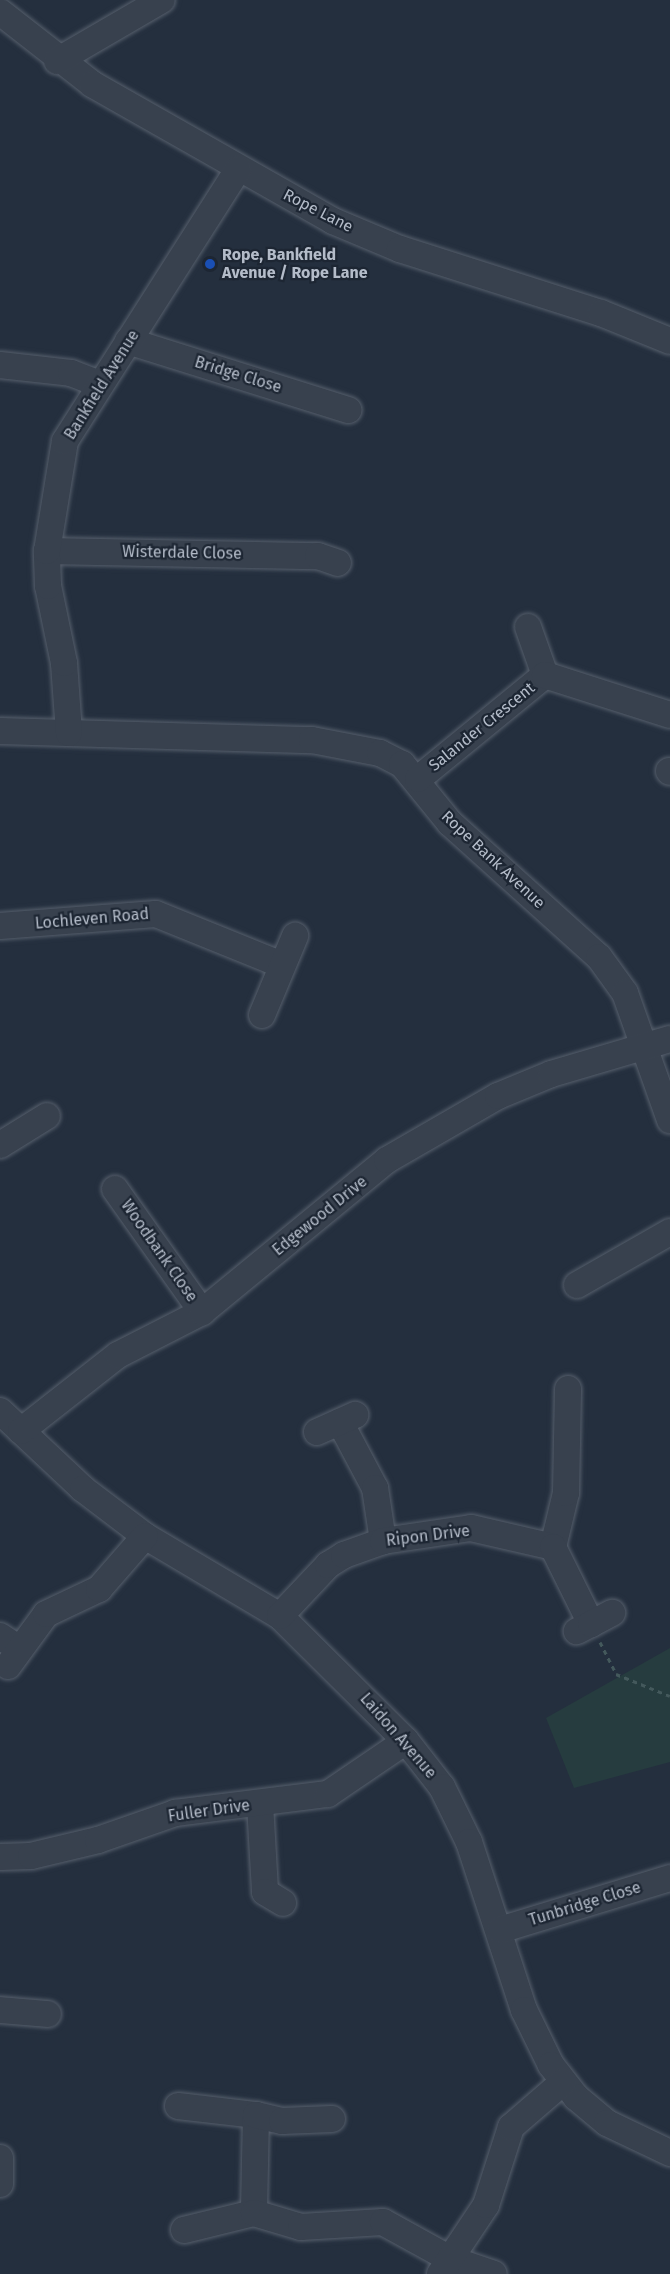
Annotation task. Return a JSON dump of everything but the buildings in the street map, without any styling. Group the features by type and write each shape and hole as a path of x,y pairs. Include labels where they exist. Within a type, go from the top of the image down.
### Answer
{"street":[{"path":"57,61 162,0"},
{"name":"Rope Lane","path":"0,12 57,61 238,170 333,221 400,249 601,313 670,341"},
{"name":"Bankfield Avenue","path":"69,733 64,663 48,586 47,551 65,441 238,170"},
{"name":"Bridge Close","path":"128,341 348,410"},
{"path":"0,365 71,373 100,384"},
{"name":"Wisterdale Close","path":"47,551 326,551"},
{"name":"Salander Crescent","path":"528,627 545,675"},
{"name":"Salander Crescent","path":"545,675 670,715"},
{"name":"Salander Crescent","path":"418,779 545,675"},
{"name":"Rope Bank Avenue","path":"0,731 312,740 380,753 418,779 450,823 599,957 625,993 670,1120"},
{"name":"Lochleven Road","path":"0,926 156,914 282,965"},
{"path":"262,1015 295,936"},
{"path":"644,1049 670,1039"},
{"name":"Edgewood Drive","path":"21,1431 118,1355 202,1312 387,1160 498,1096 551,1074 644,1049"},
{"path":"0,1145 47,1116"},
{"name":"Woodbank Close","path":"115,1189 202,1312"},
{"path":"577,1285 670,1232"},
{"path":"568,1389 566,1493 552,1547 593,1623"},
{"name":"Laidon Avenue","path":"0,1411 83,1489 145,1536 280,1616 406,1741 442,1787 469,1842 531,2029 563,2082 607,2123 670,2153"},
{"path":"337,1423 375,1488 383,1541"},
{"name":"Ripon Drive","path":"280,1616 328,1565 383,1541 471,1528 552,1547"},
{"path":"9,1650 46,1614 108,1582 145,1536"},
{"name":"Fuller Drive","path":"0,1857 31,1856 98,1840 175,1813 328,1794 406,1741"},
{"path":"260,1804 264,1899"},
{"name":"Tunbridge Close","path":"500,1930 670,1878"},
{"path":"0,2010 48,2014"},
{"path":"445,2266 486,2205 511,2127 563,2082"},
{"path":"178,2106 256,2115 282,2121 332,2119"},
{"path":"254,2213 256,2115"},
{"path":"0,2158 0,2184"},
{"path":"183,2230 254,2213 301,2227 383,2222 445,2266 494,2274"}],"path":[{"path":"593,1623 616,1674 670,1696"}],"green space":[{"path":"670,1648 670,1762 574,1788 546,1718"}],"place":[{"name":"Rope, Bankfield Avenue / Rope Lane","path":"210,264"}]}
